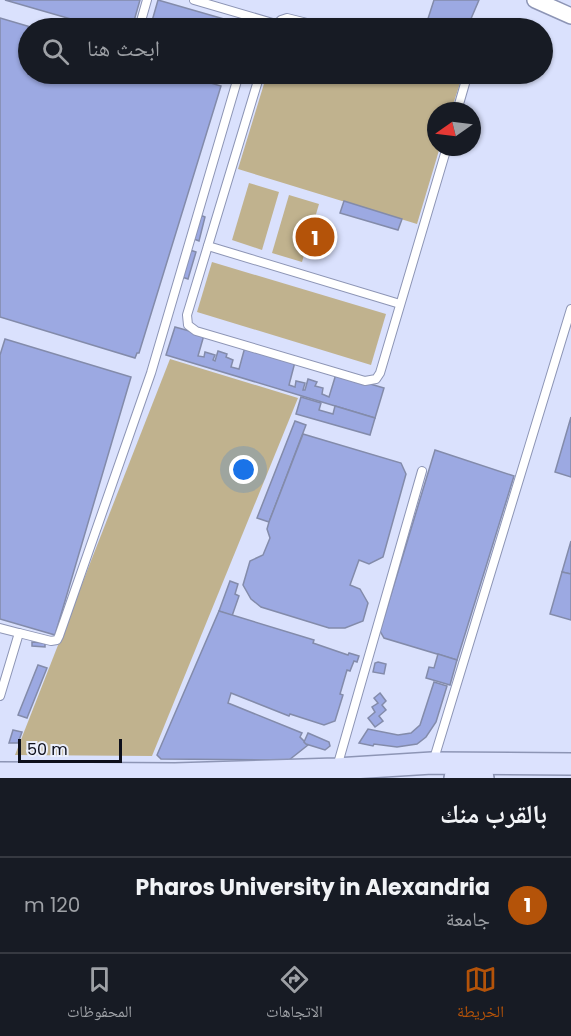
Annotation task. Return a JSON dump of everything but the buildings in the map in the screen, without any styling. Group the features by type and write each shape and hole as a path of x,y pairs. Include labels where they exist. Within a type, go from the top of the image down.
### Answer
{"main road":[{"path":"0,773 164,774 336,769 432,763 571,764"},
{"path":"455,778 483,778"}],"street":[{"path":"534,0 571,16"}],"lane":[{"path":"142,18 147,0"},
{"path":"194,0 250,18"},
{"path":"0,628 51,641 57,640 59,636 151,373 236,84"},
{"path":"257,84 187,315 188,325 196,331 369,381 376,379 380,373 444,156"},
{"path":"460,102 465,84"},
{"path":"208,246 400,304"},
{"path":"432,763 571,309"},
{"path":"336,769 422,471"},
{"path":"0,696 19,633"}],"shaded area":[{"path":"264,84 460,84 454,102 427,102 427,156 437,156 417,224 238,169"},
{"path":"249,183 279,192 262,250 232,240"},
{"path":"289,195 319,204 302,262 272,253"},
{"path":"212,262 386,314 371,365 197,312"},
{"path":"170,359 298,398 152,756 15,755"}],"place":[{"name":"Pharos University in Alexandria","path":"315,237"}]}
